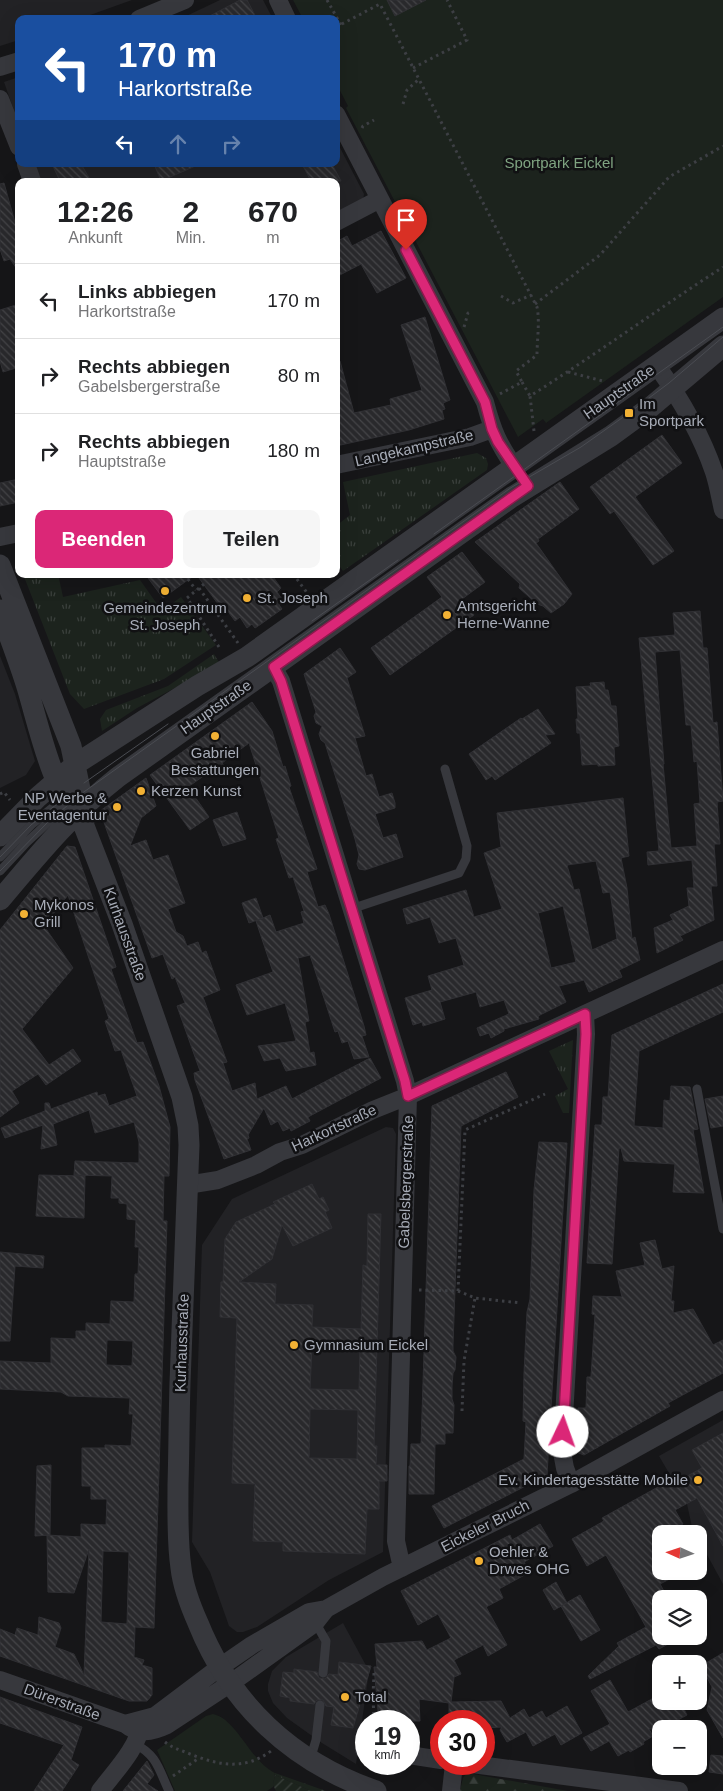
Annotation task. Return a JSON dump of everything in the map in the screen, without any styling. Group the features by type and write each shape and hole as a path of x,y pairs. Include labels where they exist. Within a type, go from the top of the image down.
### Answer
{"street":[{"path":"149,15 185,0"},
{"path":"278,0 285,15"},
{"path":"0,68 15,62"},
{"path":"0,99 15,137"},
{"path":"340,122 485,402 492,429 498,442 528,486"},
{"path":"340,220 380,199"},
{"name":"Hauptstraße","path":"0,900 74,801 76,764 197,686 247,657 515,468 590,412 723,318"},
{"name":"Hauptstraße","path":"0,836 74,801 118,777 528,486 611,436 652,406 723,346"},
{"path":"657,366 696,430 710,464 723,510"},
{"name":"Langekampstraße","path":"340,465 470,437 492,429"},
{"path":"0,537 15,534"},
{"path":"0,565 76,764"},
{"name":"Kurhausstraße","path":"0,610 24,678 122,924 182,1097 188,1126 179,1419 178,1544 181,1571 188,1599 204,1637 226,1675 254,1714 284,1742 310,1760 340,1776 376,1791"},
{"name":"Gabelsbergerstraße","path":"274,667 281,681 405,1081 408,1096 396,1541 402,1568"},
{"name":"Harkortstraße","path":"187,1185 218,1180 256,1165 280,1152 302,1145 373,1110 408,1096 723,950"},
{"path":"571,1484 562,1452 586,1034 585,1014"},
{"name":"Eickeler Bruch","path":"100,1791 140,1730 174,1721 226,1675 317,1614 402,1568 571,1484 723,1400"},
{"name":"Dürerstraße","path":"0,1680 140,1730"},
{"path":"495,1767 679,1791"},
{"path":"450,1791 452,1775"}],"lane":[{"path":"351,909 459,873 466,859 467,846 445,768"},
{"path":"0,857 31,825 74,801"},
{"path":"0,871 27,842 74,801"},
{"path":"697,1089 723,1229"},
{"path":"317,1614 326,1641 323,1673"},
{"path":"310,1760 316,1740 320,1705"},
{"path":"140,1730 146,1750 152,1756 169,1791"}],"path":[{"path":"327,0 335,15"},
{"path":"413,68 467,40 447,0"},
{"path":"341,25 380,4 536,304 539,316 537,356 516,371 530,396 534,437"},
{"path":"403,104 406,90 419,79"},
{"path":"536,304 600,255 669,178 723,146"},
{"path":"530,396 670,301 723,268"},
{"path":"501,296 513,303 531,294"},
{"path":"467,319 468,313 472,311"},
{"path":"568,372 608,382"},
{"path":"485,402 522,382"},
{"path":"188,578 243,650"},
{"path":"297,578 312,598"},
{"path":"204,584 186,598 219,647"},
{"path":"0,794 4,792 12,803"},
{"path":"458,1291 465,1130 545,1094"},
{"path":"403,1290 458,1291 475,1298 522,1303"},
{"path":"462,1411 464,1361 475,1298"},
{"path":"374,1710 374,1673 377,1673"},
{"path":"140,1730 199,1758 233,1765 265,1756 284,1742"},
{"path":"165,1782 199,1758"}],"shaded area":[{"path":"0,0 132,0 90,15 15,15 15,41 0,46"},
{"path":"220,0 263,0 271,15 188,15"},
{"path":"15,78 15,114 4,82"},
{"path":"340,148 364,194 363,200 340,212 340,178 37,178 33,167 340,167"},
{"path":"0,656 15,694 35,761 26,775 0,788"},
{"name":"Gymnasium Eickel","path":"386,1127 393,1128 396,1134 383,1552 329,1580 257,1627 237,1632 229,1626 210,1572 192,1542 202,1245 232,1199"},
{"name":"Ev. Kindertagesstätte Mobile","path":"723,1420 723,1584 708,1556 708,1525 692,1525 687,1504 659,1456"},
{"path":"343,1623 369,1671 364,1710 355,1710 355,1763 287,1718 273,1703 268,1691 268,1684 272,1671 286,1657"}],"green space":[{"name":"Sportpark Eickel","path":"293,0 723,0 723,297 546,423 543,419 518,437 346,108 348,106 340,91 340,15 301,15"},
{"path":"477,453 486,458 488,464 487,470 343,571 340,567 340,523 350,515 343,482"},
{"path":"25,578 59,578 63,597 140,580 162,611 181,597 216,645 164,679 84,709 70,694"},
{"path":"214,654 220,664 137,708 102,731 100,719 106,710 168,686"},
{"path":"573,1040 569,1113 563,1113 555,1096 568,1089 549,1051"},
{"path":"213,1714 222,1717 237,1732 258,1759 275,1773 273,1787 267,1791 175,1791 157,1750 206,1716"},
{"path":"275,1773 326,1791 311,1791 275,1775"},
{"path":"275,1775 311,1791 276,1791 273,1785"},
{"path":"465,1775 478,1775 568,1791 460,1791"}],"building":[{"path":"240,0 247,0 255,15 212,15"},
{"path":"387,0 426,0 395,16"},
{"path":"53,167 83,167 89,178 59,178"},
{"path":"155,167 193,167 168,178 160,178"},
{"path":"304,167 334,167 339,178 309,178"},
{"path":"4,183 15,222 15,266 10,259 4,261 0,249 0,184"},
{"path":"381,231 406,278 377,293 361,264 340,275 340,240 347,236 352,246"},
{"path":"15,305 15,368 3,372 0,361 0,310"},
{"path":"425,317 450,400 443,403 445,409 442,410 444,419 409,430 340,445 340,361 354,413 391,405 390,399 422,390 401,325"},
{"path":"662,435 682,463 635,497 674,551 653,565 614,511 610,514 590,487"},
{"path":"15,480 15,503 0,506 0,483"},
{"path":"560,482 579,509 538,539 539,541 536,543 572,594 564,604 551,613 543,606 537,604 519,588 520,584 475,542"},
{"path":"462,552 485,582 462,599 474,615 390,675 371,648 442,597 427,577"},
{"name":"Gemeindezentrum St. Joseph","path":"148,578 190,578 163,598"},
{"name":"St. Joseph","path":"199,578 274,578 281,588 277,592 284,602 279,605 282,609 255,628 252,624 247,628 240,617 235,621 221,602 218,604"},
{"path":"700,611 703,648 707,648 713,723 717,722 723,801 717,802 720,844 714,844 717,886 711,886 714,920 680,936 683,940 657,953 654,928 673,920 670,915 689,906 687,888 694,888 692,860 648,865 647,852 659,851 639,638 675,635 673,613","holes":["680,650 686,725 691,725 694,762 697,761 700,803 694,804 697,846 671,848 655,652"]},
{"path":"340,648 356,672 347,678 365,736 355,738 366,776 372,774 379,797 392,793 395,803 395,808 375,814 383,838 396,834 403,857 365,870 359,869 357,864 359,855 355,839 325,743 321,740 319,734 322,726 316,723 314,716 316,712 304,674"},
{"path":"604,682 605,690 608,690 611,706 616,706 619,746 614,747 615,765 582,765 580,733 577,733 576,687 591,686 590,683"},
{"path":"252,702 272,731 283,767 285,766 291,786 289,787 317,869 307,872 318,907 325,905 329,914 364,1026 366,1035 362,1036 369,1057 354,1059 348,1041 342,1043 338,1031 335,1032 310,955 298,958 309,1021 305,1022 310,1053 314,1052 316,1065 286,1071 280,1058 264,1061 258,1046 296,1041 285,1003 247,1015 236,985 273,972 256,921 270,915 276,932 304,923 301,912 304,911 293,877 289,878 276,839 279,838 249,743 222,763 226,768 213,777 209,772 188,787 209,817 190,830 150,775"},
{"path":"538,709 555,734 545,735 551,743 495,780 492,776 486,780 469,754 521,718"},
{"path":"146,778 156,806 141,818 130,846 146,840 153,860 168,855 185,903 168,909 176,932 183,936 187,946 198,942 202,953 206,951 220,990 203,997 227,1062 223,1063 232,1091 255,1083 257,1099 286,1086 292,1099 370,1058 381,1078 308,1117 310,1121 291,1131 290,1128 283,1131 278,1121 271,1125 264,1108 248,1135 249,1138 247,1139 251,1150 224,1159 195,1080 194,1073 200,1071 177,1006 185,1003 175,977 172,979 163,954 152,958 100,811"},
{"path":"623,798 629,856 621,858 627,888 632,939 635,937 640,960 619,970 622,977 589,992 584,980 559,986 566,1002 538,1016 539,1019 504,1029 504,1031 491,1038 489,1033 480,1036 477,1028 509,1014 504,1000 480,1007 476,992 440,1002 445,1019 423,1026 422,1022 413,1025 405,998 432,990 428,976 464,965 456,938 439,943 430,917 407,924 403,909 466,890 474,917 502,909 484,853 501,847 497,813","holes":["596,861 603,893 610,892 617,939 592,950 579,889 574,890 567,865","563,906 576,962 551,968 538,913"]},
{"path":"237,812 246,839 223,846 213,820"},
{"path":"67,846 75,847 116,967 111,969 137,1043 143,1042 159,1086 170,1127 169,1176 164,1176 163,1221 167,1221 154,1628 135,1627 134,1657 144,1660 142,1665 152,1668 152,1695 147,1701 129,1701 0,1656 0,1629 15,1635 17,1628 38,1635 39,1617 59,1623 61,1628 55,1647 74,1654 84,1675 89,1549 74,1593 48,1592 47,1535 81,1537 81,1524 106,1525 107,1499 91,1499 91,1486 82,1486 82,1448 105,1448 105,1445 131,1446 133,1414 129,1414 130,1398 68,1396 61,1392 0,1389 0,1361 51,1363 51,1338 76,1339 76,1331 86,1331 86,1323 110,1324 111,1301 134,1302 135,1274 138,1274 139,1247 135,1247 136,1220 127,1219 127,1204 119,1203 119,1198 111,1198 112,1176 74,1175 75,1161 139,1163 139,1142 134,1122 95,1133 89,1110 53,1124 57,1145 41,1149 43,1125 5,1138 1,1128 45,1111 45,1103 49,1103 51,1109 97,1092 98,1096 105,1094 109,1106 137,1096 121,1050 115,1051 105,1021 109,1019 68,895 44,926 73,968 22,1029 49,1065 73,1049 81,1061 46,1085 38,1074 12,1091 19,1103 0,1117 0,930","holes":["107,1340 133,1341 132,1366 106,1365","103,1551 129,1552 127,1624 101,1622"]},
{"path":"256,898 263,918 249,923 242,903"},
{"path":"723,984 723,1012 639,1051 634,1126 663,1128 664,1100 670,1101 671,1086 690,1087 698,1129 693,1130 704,1193 673,1192 675,1164 624,1161 621,1148 619,1148 612,1264 587,1263 595,1125 602,1125 603,1097 608,1097 612,1035"},
{"path":"506,1072 518,1097 461,1126 453,1345 456,1357 452,1386 454,1405 453,1433 445,1433 445,1444 435,1444 434,1494 409,1494 411,1444 421,1444 432,1106"},
{"path":"723,1096 723,1126 711,1128 705,1099"},
{"path":"539,1142 567,1143 547,1475 444,1528 432,1506 524,1459 526,1422 523,1421 524,1373 527,1312 530,1299 534,1190"},
{"path":"39,1175 85,1176 84,1218 36,1216"},
{"path":"312,1184 319,1199 323,1197 329,1210 325,1212 332,1228 293,1246 282,1225 272,1259 239,1282 276,1284 275,1304 313,1305 312,1327 361,1329 363,1265 367,1266 368,1214 381,1214 374,1446 377,1446 376,1465 387,1465 387,1481 379,1481 379,1509 367,1509 365,1554 283,1551 283,1542 253,1541 255,1484 232,1483 237,1318 220,1317 225,1239 236,1222 275,1204 273,1202","holes":["312,1346 360,1348 359,1390 310,1389","310,1409 358,1410 357,1459 309,1458"]},
{"path":"655,1240 662,1269 674,1266 671,1301 674,1301 673,1313 693,1309 713,1345 723,1340 723,1373 668,1403 670,1406 584,1455 576,1452 578,1408 586,1408 587,1377 591,1377 595,1315 592,1314 593,1296 622,1297 616,1271 645,1265 640,1243"},
{"path":"0,1252 44,1256 43,1268 15,1266 10,1341 0,1341"},
{"path":"723,1433 723,1546 697,1498 675,1510 683,1524 652,1525 652,1580 668,1580 660,1584 663,1590 652,1590 652,1645 656,1645 590,1679 588,1676 619,1646 617,1643 646,1627 606,1555 587,1566 572,1539 604,1521 602,1518 667,1482 669,1486 702,1468 692,1450"},
{"path":"51,1465 50,1535 35,1536 37,1466"},
{"path":"540,1524 553,1546 524,1562 530,1572 499,1589 503,1598 486,1607 507,1645 488,1656 483,1645 454,1660 461,1674 454,1677 451,1702 501,1701 510,1718 524,1709 529,1718 542,1711 546,1718 567,1706 582,1733 561,1745 555,1734 533,1746 526,1732 507,1742 500,1730 502,1727 495,1727 495,1710 449,1710 449,1703 419,1699 420,1710 378,1710 374,1667 377,1667 375,1644 422,1641 427,1650 451,1638 438,1614 418,1625 401,1591 510,1535 512,1540"},
{"path":"556,1582 567,1603 554,1610 543,1590"},
{"path":"580,1595 600,1630 581,1641 561,1606"},
{"path":"656,1645 666,1645 659,1649"},
{"path":"723,1653 723,1738 707,1710 712,1687 707,1677 707,1662"},
{"path":"339,1662 371,1666 358,1710 355,1710 353,1728 331,1725 334,1707 326,1706 323,1700 317,1700 314,1704 290,1701 290,1698 280,1696 283,1672 294,1673 294,1669 317,1672 319,1678 325,1679 329,1674 338,1675"},
{"path":"610,1680 628,1712 652,1699 652,1710 684,1710 687,1715 678,1720 652,1720 652,1729 649,1729 652,1737 630,1752 629,1750 618,1756 609,1741 591,1751 583,1738 610,1724 591,1691"},
{"path":"0,1697 82,1727 71,1760 79,1765 62,1791 34,1791 64,1745 0,1723"},
{"path":"711,1755 723,1756 723,1774 709,1772"},
{"path":"147,1761 154,1775 147,1784 158,1791 123,1791"}],"tram line":[{"path":"434,534 723,327"},
{"path":"0,871 48,822 81,794 512,487 581,447 629,413 669,383 723,337"},
{"path":"312,621 398,560"},
{"path":"84,783 168,724"},
{"path":"0,857 31,825 68,795"}],"place":[{"name":"Im Sportpark","path":"629,413"},
{"name":"Gemeindezentrum St. Joseph","path":"165,591"},
{"name":"St. Joseph","path":"247,598"},
{"name":"Amtsgericht Herne-Wanne","path":"447,615"},
{"name":"Gabriel Bestattungen","path":"215,736"},
{"name":"Kerzen Kunst","path":"141,791"},
{"name":"NP Werbe & Eventagentur","path":"117,807"},
{"name":"Mykonos Grill","path":"24,914"},
{"name":"Gymnasium Eickel","path":"294,1345"},
{"name":"Ev. Kindertagesstätte Mobile","path":"698,1480"},
{"name":"Oehler & Drwes OHG","path":"479,1561"},
{"name":"Total","path":"345,1697"}],"route":[{"path":"406,250 485,402 492,429 498,442 528,486 385,586 274,667 281,681 405,1081 408,1096 585,1014 586,1034 563,1432"}]}
